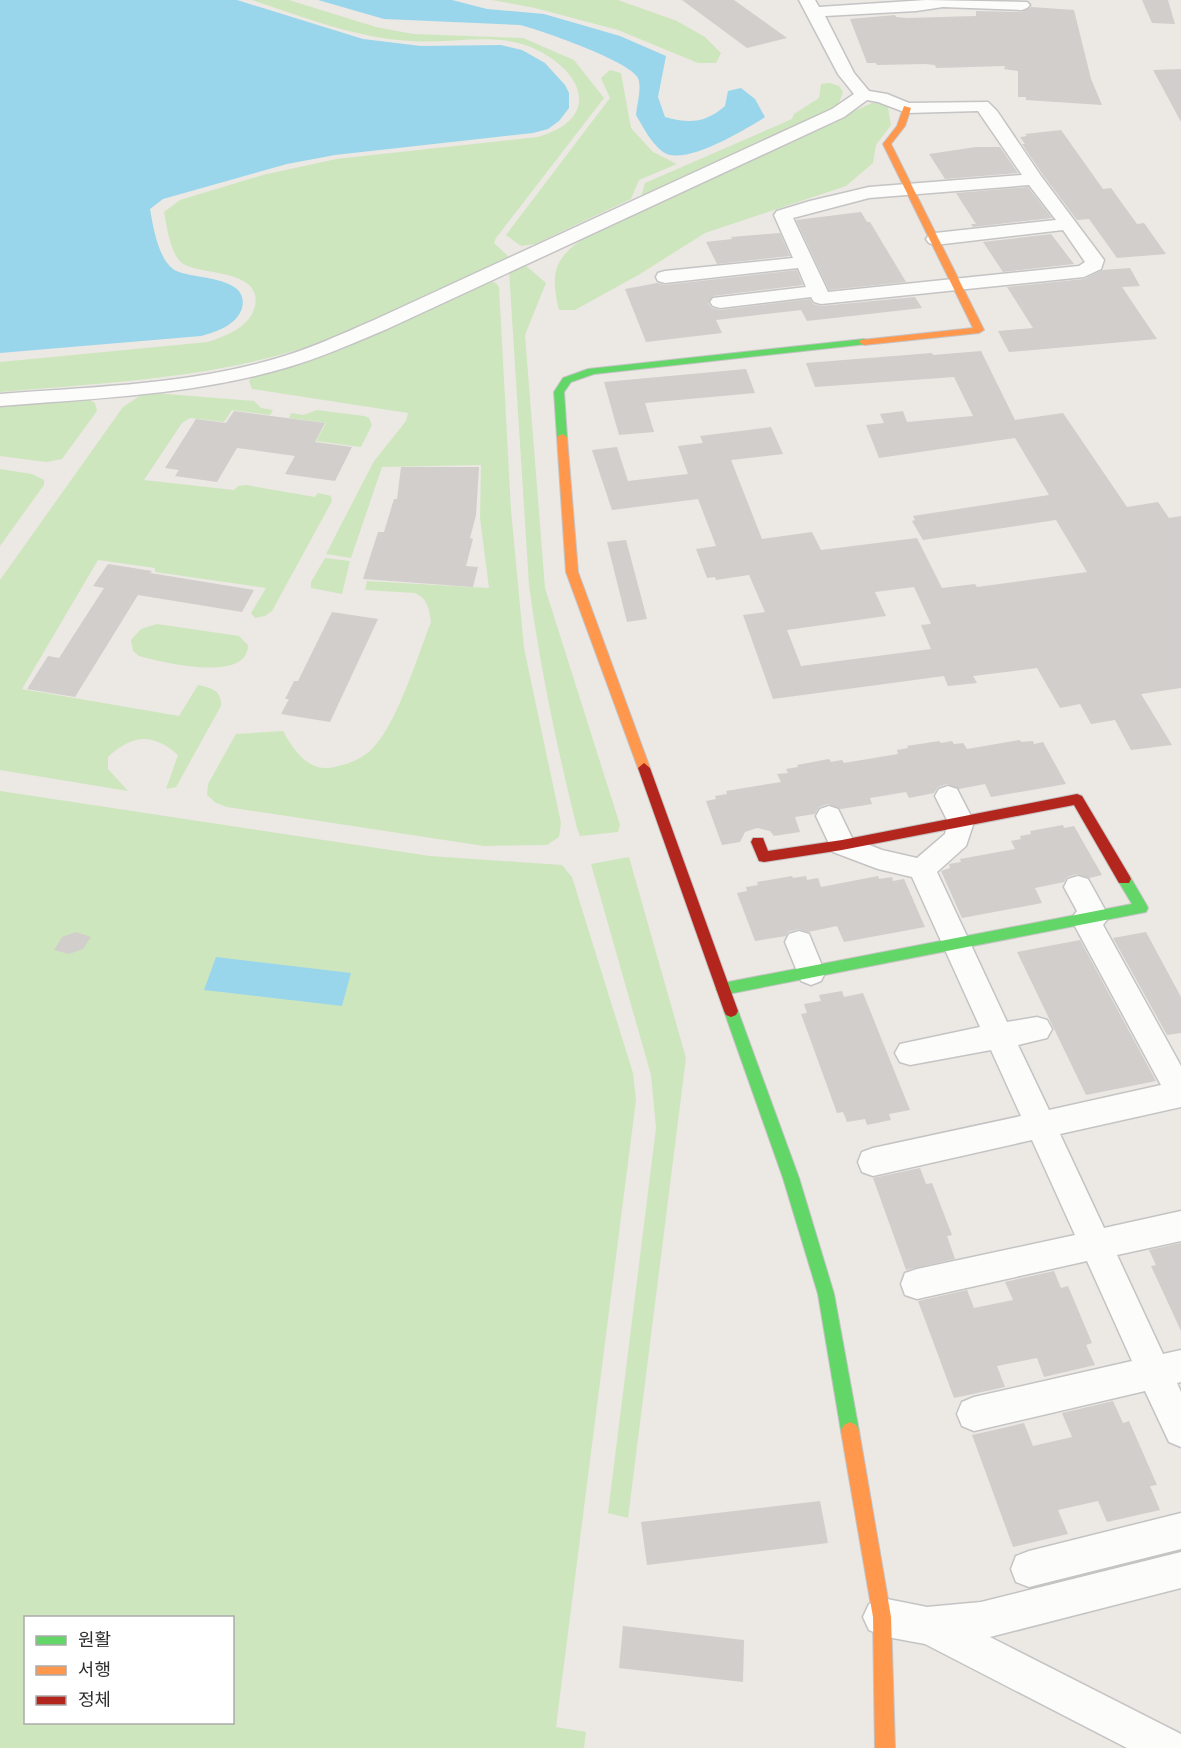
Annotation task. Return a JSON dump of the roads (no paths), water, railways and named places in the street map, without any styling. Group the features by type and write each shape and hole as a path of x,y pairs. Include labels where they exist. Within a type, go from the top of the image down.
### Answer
{"street":[{"path":"1022,5 944,1 916,6 811,6 850,83 864,95 881,97 907,108 982,106 991,115 1034,179 1095,260 1094,265 1084,271 821,298 783,214 845,198 909,189 922,190 1034,179"},
{"path":"0,400 123,390 231,375 279,364 353,336 521,259 838,113 864,95"},
{"path":"885,1748 882,1617 826,1294 791,1178 572,572 559,392 567,380 592,371 980,330 887,144 901,126 907,108"},
{"path":"935,240 1068,224"},
{"path":"665,277 805,262"},
{"path":"720,302 818,291"},
{"path":"922,869 957,839 961,822 948,796"},
{"path":"723,989 811,973 890,949 956,945 1141,908 1077,799 1031,802 961,822 842,845 764,857 758,842"},
{"path":"829,816 842,845 878,860 922,869"},
{"path":"922,869 1095,1245 1168,1369 1181,1430"},
{"path":"873,1162 1181,1094 1090,918 1078,887"},
{"path":"799,942 811,973"},
{"path":"910,1053 1037,1029"},
{"path":"917,1284 1181,1226"},
{"path":"974,1414 1168,1369"},
{"path":"1029,1569 1181,1531"},
{"path":"927,1626 981,1621 1181,1570"},
{"path":"882,1617 927,1626 1168,1748"}],"water":[{"path":"0,0 237,0 363,39 421,46 501,45 522,50 545,63 565,85 569,93 569,108 559,121 548,129 533,133 335,155 287,164 163,199 150,209 157,241 168,264 180,272 216,280 237,289 242,297 242,308 236,319 219,330 201,336 0,353"},
{"path":"318,0 452,0 487,9 544,14 620,36 666,56 658,97 665,117 682,121 704,119 725,106 728,91 741,88 755,99 765,117 715,145 685,155 673,155 663,152 655,144 636,115 638,78 619,63 602,55 564,39 520,25 384,19"},
{"path":"216,957 351,973 342,1006 204,990"}]}
